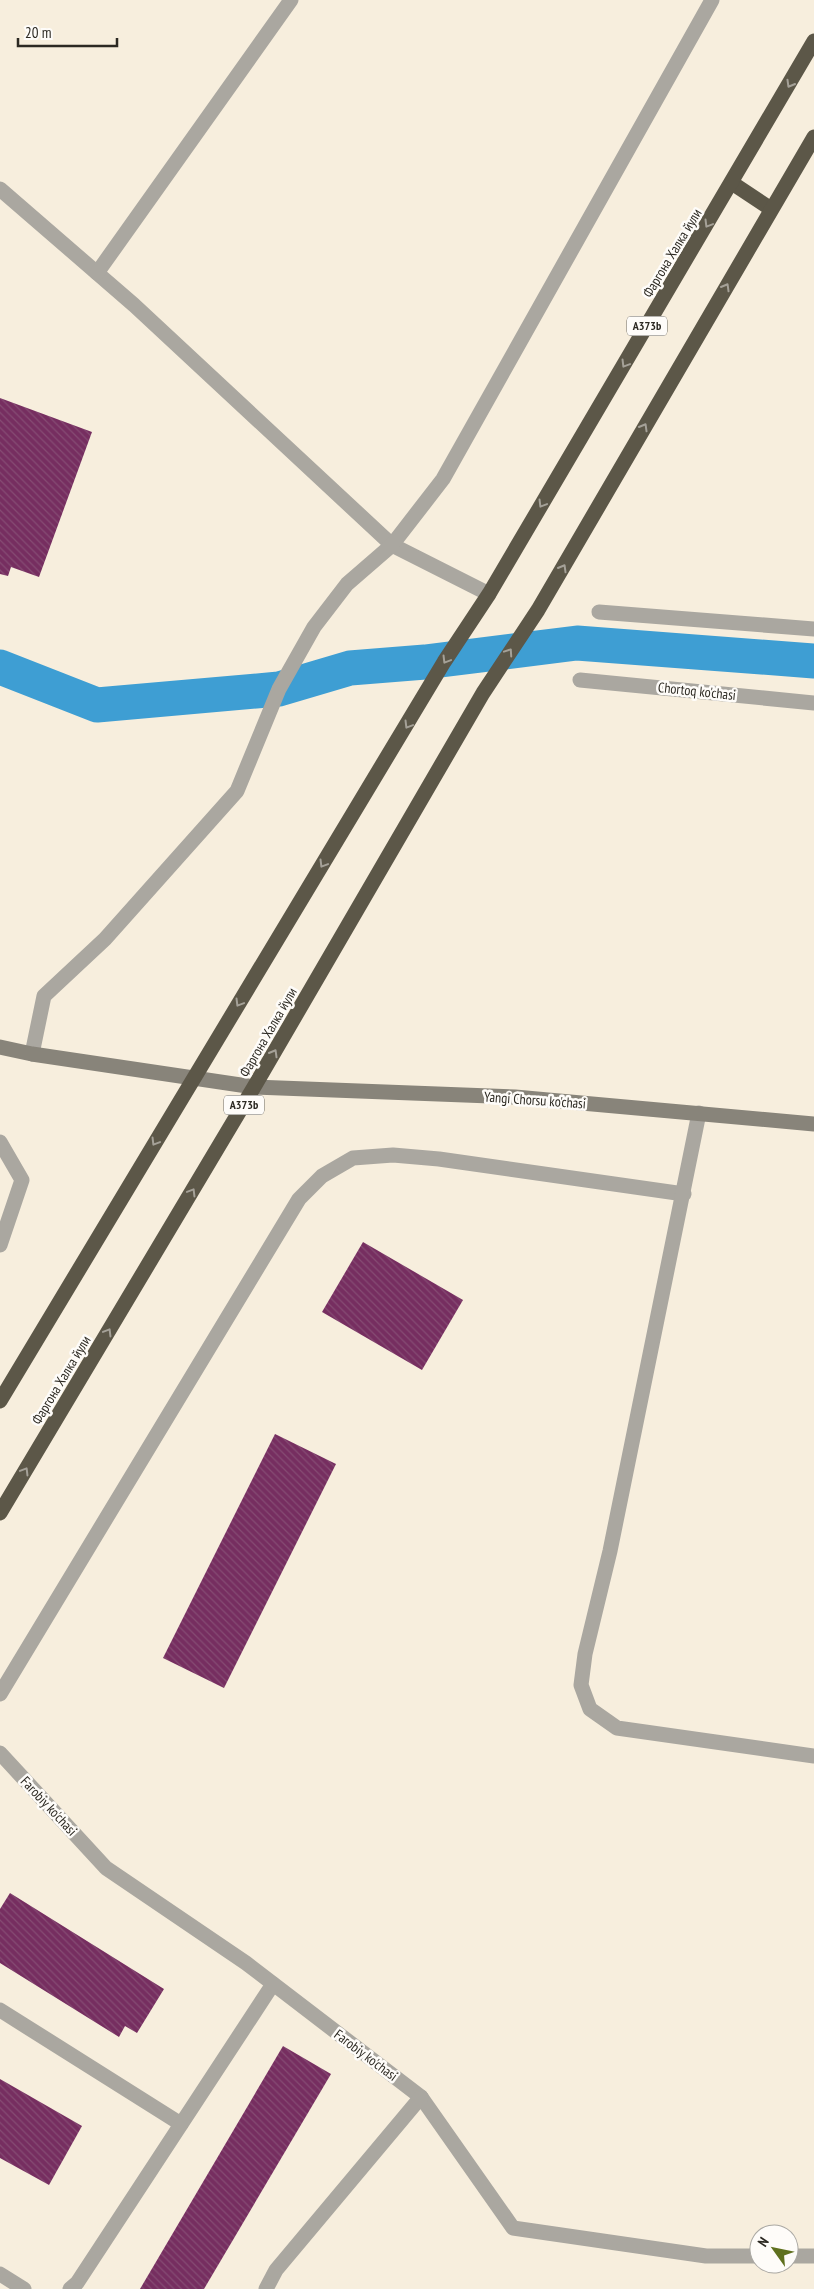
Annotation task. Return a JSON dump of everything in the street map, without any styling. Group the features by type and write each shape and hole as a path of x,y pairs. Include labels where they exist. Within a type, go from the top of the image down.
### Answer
{"highway":[{"name":"Фаргона Халка йули","path":"192,1079 433,684 444,662 489,594 814,41"},
{"name":"A373b","path":"771,209 814,137"},
{"path":"732,183 771,209"},
{"name":"Фаргона Халка йули","path":"0,1513 254,1087 483,693 538,610 771,209"},
{"name":"A373b","path":"0,1401 192,1079"}],"main road":[{"name":"Yangi Chorsu ko'chasi","path":"0,1047 32,1054 254,1087 515,1097 814,1124"}],"street":[{"path":"97,273 291,0"},
{"path":"32,1054 44,996 105,939 237,791 279,689 314,627 347,584 392,545 443,478 712,0"},
{"path":"0,189 134,305 392,545 489,594"},
{"path":"599,612 814,629"},
{"name":"Chortoq ko'chasi","path":"580,680 814,703"},
{"path":"699,1113 610,1551 585,1654 581,1685 590,1709 616,1728 814,1756"},
{"path":"0,1142 22,1180 0,1244"},
{"path":"0,1694 299,1199 322,1176 353,1158 393,1155 439,1159 684,1194"},
{"name":"Farobiy ko'chasi","path":"0,1753 106,1868 273,1984 421,2097 513,2228 706,2256 749,2256"},
{"path":"70,2289 77,2283 273,1984"},
{"path":"0,2010 181,2124"},
{"path":"266,2289 276,2270 421,2097"},
{"path":"799,2256 814,2256"},
{"path":"0,2274 24,2289"}],"building":[{"path":"0,398 92,432 39,577 11,567 8,576 0,574"},
{"path":"363,1242 463,1300 422,1370 322,1312"},
{"path":"275,1434 336,1464 224,1688 163,1658"},
{"path":"10,1893 164,1989 137,2033 125,2026 119,2037 0,1963 0,1909"},
{"path":"283,2046 331,2074 204,2289 140,2289"},
{"path":"0,2079 82,2126 49,2185 0,2158"}],"waterway":[{"path":"0,667 97,705 279,689 350,668 425,662 577,643 814,661"}]}
